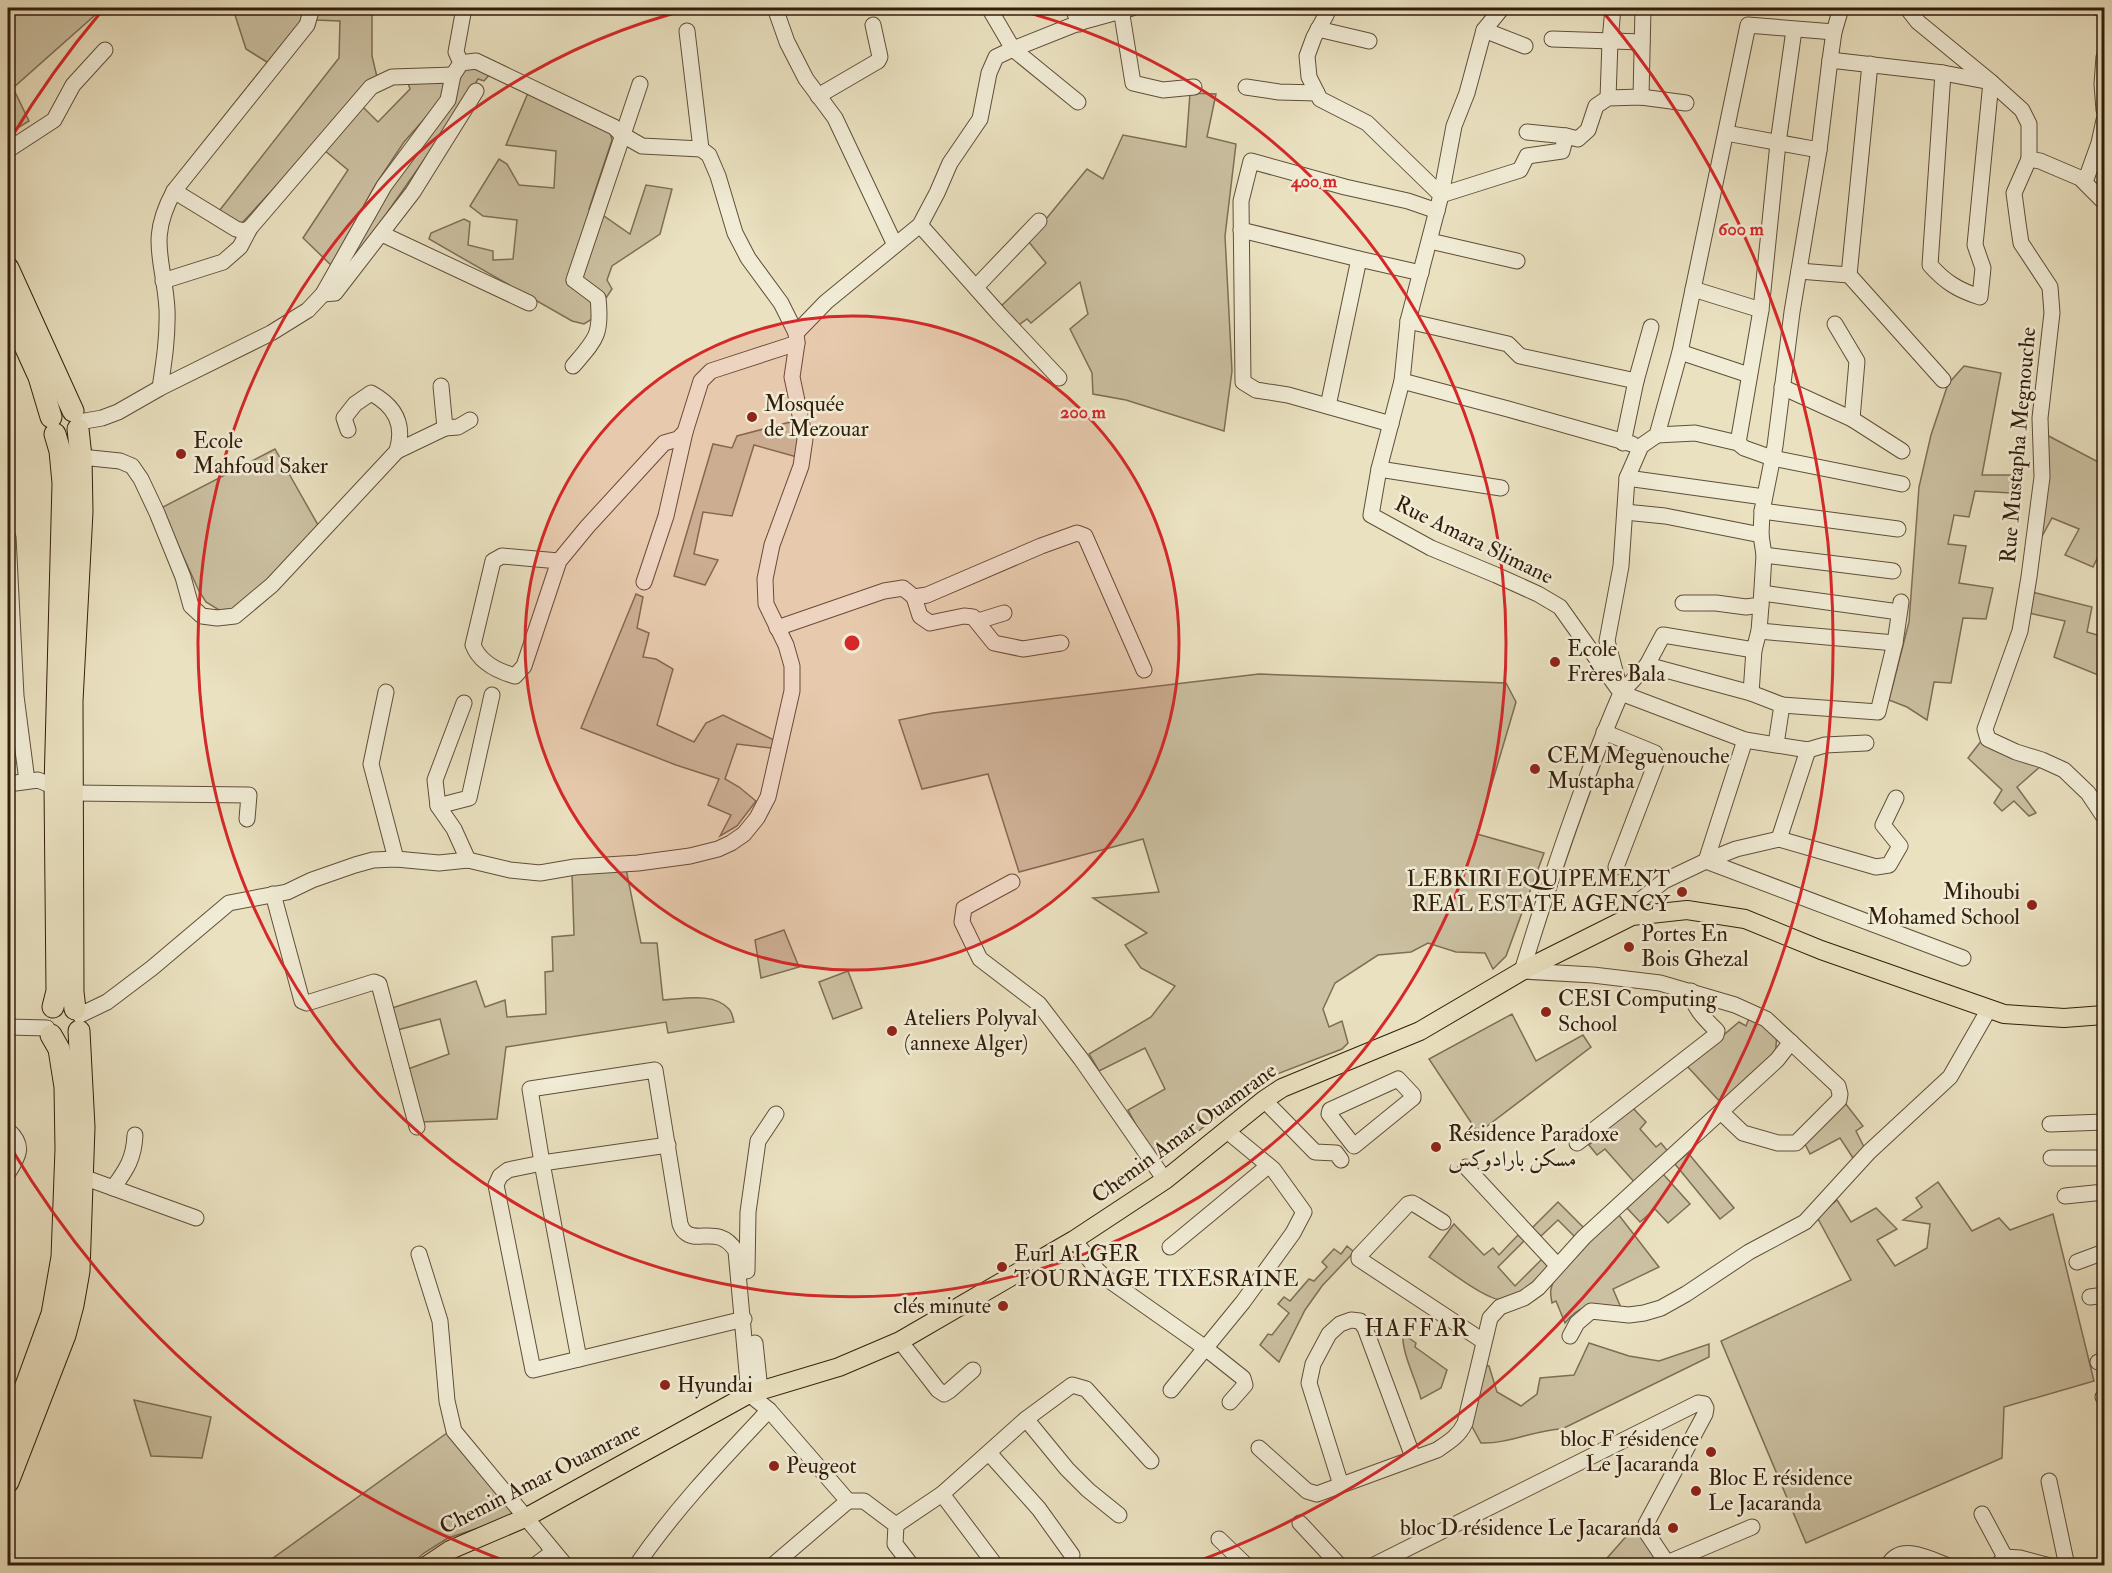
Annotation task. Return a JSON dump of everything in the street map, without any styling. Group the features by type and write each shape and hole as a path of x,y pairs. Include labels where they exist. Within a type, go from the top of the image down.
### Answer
{"highway":[{"path":"8,268 76,420 81,457 82,512 72,701 64,790 73,980 78,1018 84,1127 79,1271 73,1305 65,1335 8,1482"},
{"path":"8,309 39,377 60,451 63,483 64,790 57,991 53,1007 45,1021 59,1049 65,1087 66,1149 62,1257 52,1314 8,1435"},
{"path":"53,425 61,437 68,436 76,420"},
{"path":"49,1032 58,1039 66,1040 73,1037 78,1018 69,1005 61,1004 53,1007"}],"main road":[{"name":"Chemin Amar Ouamrane","path":"426,1566 450,1550 525,1518 755,1392 839,1367 900,1341 1074,1240 1165,1180 1282,1088 1420,1031 1522,971 1632,916 1687,910 1745,919 1821,950 2004,1014 2064,1018 2104,1016"}],"street":[{"path":"160,388 167,322 158,248 164,213 174,191 307,25 312,8"},
{"path":"76,420 102,418 118,412 160,388 271,333 309,310 323,294 384,186 448,100 457,69 456,52 464,8"},
{"path":"775,8 787,42 806,79 836,118 895,245"},
{"path":"989,8 1013,49 1077,102"},
{"path":"1073,8 1079,24"},
{"path":"644,582 666,516 685,432 701,381 711,371 797,338 826,302 920,225 950,163 980,119 989,73 996,57 1126,8 1133,83 1164,90 1194,87"},
{"path":"1329,8 1307,56 1309,76 1320,99 1367,123 1441,195 1520,170 1527,156 1562,151 1566,136"},
{"path":"1502,8 1484,30 1525,46"},
{"path":"1608,98 1613,8"},
{"path":"1641,97 1643,8"},
{"path":"1750,693 1754,650 1760,631 1764,555 1761,535 1763,504 1819,150 1834,32 1841,8"},
{"path":"1907,8 1918,22 2022,110 2029,124 2029,159 2040,161 2085,182 2091,191 2104,202"},
{"path":"2099,8 2104,10"},
{"path":"818,96 878,61 880,57 873,25"},
{"path":"1658,435 1680,352 1748,25 1834,32"},
{"path":"1318,29 1369,41"},
{"name":"Rue Amara Slimane","path":"1484,30 1467,93 1454,126 1441,195 1408,321 1402,381 1379,469 1371,515 1431,548 1496,574 1560,607 1621,693"},
{"path":"1738,443 1761,310 1778,143 1794,30"},
{"path":"687,31 700,149"},
{"path":"1552,39 1642,42"},
{"path":"8,150 54,120 73,85 105,50"},
{"path":"2104,57 2102,84 2104,110"},
{"path":"1830,60 1943,73 1991,82"},
{"path":"78,1018 106,1002 152,968 229,903 287,892 312,880 355,865 374,860 396,859 440,863 468,860 510,870 540,873 574,867 638,863 690,856 718,849 744,834 757,818 768,797 792,691 792,666 786,645 766,604 765,579 772,546 801,466 805,439 792,377 797,338 781,303 748,258 735,233 718,176 709,155 700,149 642,146 621,134 614,127 476,61 457,69 392,76 371,87 250,228 240,247 223,262 163,281"},
{"path":"1849,275 1870,64"},
{"path":"1943,73 1930,265 1943,279 1959,290 1980,297 1983,268 1975,245 1991,82"},
{"path":"573,366 596,339 600,314 598,298 574,280 639,84"},
{"path":"1246,87 1279,92 1317,93"},
{"path":"323,294 335,293 382,234 413,192 476,91"},
{"path":"1527,132 1578,139 1588,130 1596,106 1608,98 1641,97 1686,104"},
{"path":"2085,182 2099,143 2104,120"},
{"path":"1726,133 1819,150"},
{"name":"Rue Mustapha Megnouche","path":"2029,159 2014,194 2018,223 2021,243 2050,287 2052,313 2040,418 2042,477 2020,631 1985,729 1988,739 2064,770 2088,793 2104,817"},
{"path":"1391,424 1288,395 1256,390 1243,382 1241,201 1251,161 1345,187 1408,201 1437,211"},
{"path":"174,191 236,229 244,231 250,228"},
{"path":"976,287 1039,221"},
{"path":"920,225 1059,378"},
{"path":"1241,230 1421,273"},
{"path":"382,234 529,303"},
{"path":"1430,241 1517,261"},
{"path":"1328,406 1359,259"},
{"path":"1798,272 1849,275 1943,380"},
{"path":"1693,289 1761,310"},
{"path":"1408,321 1508,344 1520,356 1636,381"},
{"path":"1835,324 1857,361 1852,419"},
{"path":"1623,443 1636,381 1651,327"},
{"path":"1680,352 1749,375"},
{"path":"1402,381 1623,443 1641,446"},
{"path":"441,386 446,428"},
{"path":"1782,387 1852,419 1902,451"},
{"path":"348,430 344,418 355,404 371,393 396,414 401,440 398,452"},
{"path":"81,457 120,461 132,466 141,479 157,513 183,577 191,606 202,616 217,618 235,616 272,585 398,452 446,428 458,427 470,420"},
{"path":"559,561 502,556 493,561 473,645 477,655 498,671 515,676 524,666 559,561 664,443 678,439 685,432"},
{"path":"1621,693 1607,641 1621,566 1627,478 1641,446 1658,435 1695,433 1738,443 1744,448 1772,458 1902,484"},
{"path":"1379,469 1501,488"},
{"path":"1627,478 1898,529"},
{"path":"1624,512 1665,516 1761,535"},
{"path":"915,597 927,595 1077,533 1085,536 1144,670"},
{"path":"8,537 16,696 27,781"},
{"path":"1764,555 1893,571"},
{"path":"777,628 884,591 903,588 915,597 920,616 930,623 964,616 973,617 994,643 1023,649 1061,643"},
{"path":"1647,665 1750,693 1782,705 1878,712 1895,643 1900,607 1762,599 1746,608 1716,603 1683,603"},
{"path":"978,621 1004,614"},
{"path":"1760,631 1895,643"},
{"path":"1721,1112 1743,1133 1778,1143 1796,1143 1839,1100 1840,1094 1838,1086 1791,1042 1759,1015 1735,1005 1660,983 1605,976 1522,971 1542,905 1604,732 1621,693 1647,665 1663,635 1754,650"},
{"path":"386,692 371,764 396,859"},
{"path":"1621,693 1745,740 1808,750 1825,745 1866,743"},
{"path":"438,806 469,798 492,695"},
{"path":"464,703 435,780 438,806 454,829 468,860"},
{"path":"1776,744 1782,705"},
{"path":"1604,732 1655,753 1657,760 1616,867"},
{"path":"1706,861 1745,740"},
{"path":"1779,839 1808,750"},
{"path":"8,784 38,780 64,790 249,795 247,819"},
{"path":"1632,916 1638,902 1664,881 1736,849 1779,839 1876,867 1889,865 1900,846 1883,825 1896,798"},
{"path":"1706,861 1963,958"},
{"path":"1012,882 964,908 962,922 980,959 1039,1004 1081,1059 1165,1180"},
{"path":"273,894 302,1001 307,1003 374,982 379,984 417,1127"},
{"path":"1577,1143 1716,1035 1717,1031 1699,1012 1692,1000 1691,991"},
{"path":"1570,1336 1582,1317 1591,1311 1629,1315 1661,1308 1749,1252 1805,1222 1869,1152 1950,1077 1989,1009"},
{"path":"8,1027 49,1032"},
{"path":"1259,1448 1312,1494 1317,1494 1437,1450 1461,1432 1490,1318 1500,1307 1524,1298 1538,1288 1557,1265 1623,1201 1777,1060 1791,1042"},
{"path":"579,1359 530,1089 655,1070 680,1224 685,1233 691,1235 718,1235 732,1244 736,1251 755,1392 848,1501"},
{"path":"1398,1079 1401,1080 1413,1098 1354,1146 1329,1114 1330,1110 1398,1079"},
{"path":"1264,1100 1315,1152 1336,1153 1341,1160"},
{"path":"755,1392 746,1262 748,1212 758,1142 776,1114"},
{"path":"2050,1124 2104,1122"},
{"path":"8,1130 17,1138 19,1148 8,1173"},
{"path":"1171,1390 1243,1302 1293,1233 1304,1212 1273,1169 1227,1131"},
{"path":"113,1188 129,1165 135,1135"},
{"path":"668,1145 542,1162 508,1170 500,1176 496,1185 533,1370 744,1319"},
{"path":"2051,1158 2104,1158"},
{"path":"1170,1247 1268,1166"},
{"path":"1466,1167 1557,1265"},
{"path":"83,1177 196,1218"},
{"path":"2065,1196 2104,1192"},
{"path":"1443,1222 1416,1205 1408,1204 1359,1256 1359,1259 1483,1341"},
{"path":"1074,1240 1106,1278 1204,1347 1243,1378 1245,1385 1230,1402"},
{"path":"2077,1262 2104,1252"},
{"path":"418,1254 440,1321 447,1401 454,1431 566,1566"},
{"path":"1341,1485 1309,1383 1312,1364 1329,1334 1341,1324 1351,1320 1360,1321 1365,1328 1413,1457"},
{"path":"900,1341 938,1390 944,1394 973,1370"},
{"path":"896,1525 942,1494 1026,1419 1072,1385 1086,1389 1151,1461"},
{"path":"1372,1566 1402,1559 1698,1404 1704,1404 1705,1414 1646,1524 1647,1533 1667,1563 1752,1527"},
{"path":"636,1566 669,1520 769,1410"},
{"path":"1026,1419 1067,1469 1088,1490 1119,1515"},
{"path":"989,1453 1039,1509 1072,1555"},
{"path":"2049,1481 2067,1566"},
{"path":"942,1494 996,1566"},
{"path":"772,1566 848,1501 864,1501 896,1525"},
{"path":"1982,1514 2001,1561 2020,1558 2050,1566"},
{"path":"1300,1523 1340,1566"},
{"path":"896,1525 895,1544 912,1566"},
{"path":"1219,1539 1247,1566"},
{"path":"534,1566 553,1552 550,1549"},
{"path":"1888,1566 1898,1554 1907,1552 1948,1566"}],"shaded area":[{"path":"8,8 103,8 13,88 29,121 8,134"},
{"path":"237,8 307,8 305,20 270,64 246,49 234,12"},
{"path":"317,8 372,8 372,56 377,77 241,224 219,211 339,58 340,21 316,20"},
{"path":"468,65 491,73 484,81 478,79 343,276 339,273 386,191"},
{"path":"447,79 443,98 404,142 376,184 331,265 303,238 348,170 324,150 362,106 378,122 410,89 407,80"},
{"path":"528,93 609,128 612,140 589,209 601,214 630,234 646,185 672,189 660,234 612,266 607,280 612,289 592,319 584,324 572,321 429,239 431,233 464,219 470,222 468,245 493,251 493,260 513,259 517,220 483,216 470,206 499,159 507,164 519,185 554,188 556,151 506,145"},
{"path":"1190,93 1216,94 1207,137 1236,144 1225,236 1232,371 1224,431 1126,400 1093,394 1092,373 1070,329 1088,314 1080,282 1031,323 1027,319 1016,327 998,309 1046,263 1028,241 1087,169 1103,179 1123,135 1186,147"},
{"path":"1964,366 2001,373 1982,475 2015,475 2011,493 1975,491 1969,517 1954,515 1948,544 1966,546 1959,583 1993,588 1986,619 1963,618 1951,683 1934,682 1927,720 1907,707 1889,700 1909,622 1919,487 1931,435 1948,384"},
{"path":"794,421 799,439 797,457 754,445 732,516 703,512 694,554 718,560 705,585 674,576 713,444 732,448 737,436"},
{"path":"2041,432 2104,465 2104,544 2093,567 2065,555 2079,529 2052,518 2040,540"},
{"path":"275,449 318,525 265,585 234,609 219,610 206,602 199,591 161,508"},
{"path":"2032,592 2092,607 2087,632 2104,637 2103,677 2054,657 2065,621 2029,613"},
{"path":"636,594 643,597 637,628 649,633 643,657 656,659 673,669 657,725 694,742 706,723 723,715 774,740 771,748 737,744 725,779 756,801 737,826 720,836 731,815 708,805 719,779 581,728"},
{"path":"1259,674 1506,683 1516,702 1477,834 1544,853 1506,956 1493,969 1485,953 1456,952 1428,943 1411,952 1378,955 1335,983 1323,1009 1329,1027 1342,1021 1348,1043 1342,1049 1264,1079 1157,1164 1128,1110 1165,1089 1145,1048 1099,1071 1089,1054 1151,1017 1175,986 1141,968 1125,945 1147,933 1093,898 1159,892 1143,839 1019,872 988,774 922,789 899,720 933,713"},
{"path":"1982,740 2042,765 2017,787 2036,813 2029,816 2014,801 2002,811 1994,803 2002,790 1968,758"},
{"path":"626,869 641,943 657,943 663,1000 707,998 715,1000 729,1009 734,1022 668,1033 666,1022 506,1047 497,1119 421,1122 408,1069 449,1054 440,1019 397,1030 392,1008 476,981 485,1007 505,1000 507,1017 546,1014 545,972 553,971 552,937 574,935 572,874"},
{"path":"784,930 799,967 761,978 755,940"},
{"path":"848,971 862,1008 833,1019 819,982"},
{"path":"1512,1014 1536,1061 1583,1035 1591,1047 1478,1133 1429,1059"},
{"path":"1750,1016 1777,1034 1775,1058 1722,1104 1687,1066 1739,1022 1746,1026"},
{"path":"1845,1103 1863,1126 1856,1131 1866,1151 1855,1161 1840,1138 1810,1154 1804,1142"},
{"path":"1632,1107 1646,1122 1640,1129 1656,1147 1661,1143 1670,1154 1636,1184 1605,1149 1597,1155 1589,1145"},
{"path":"1688,1153 1734,1208 1720,1219 1675,1164"},
{"path":"1663,1174 1690,1204 1668,1223 1655,1209 1640,1222 1627,1208"},
{"path":"1938,1182 1972,1231 1999,1218 2010,1230 2053,1214 2094,1381 2004,1407 2002,1458 1806,1543 1721,1341 1851,1280 1817,1217 1837,1200 1851,1222 1876,1208 1897,1229 1877,1240 1895,1266 1927,1248 1930,1224 1903,1220 1922,1207 1916,1198"},
{"path":"1558,1202 1586,1230 1577,1239 1558,1220 1541,1236 1532,1228"},
{"path":"1618,1214 1659,1267 1613,1289 1622,1310 1590,1306 1578,1310 1565,1323 1556,1301 1552,1303 1551,1291 1554,1280 1569,1260"},
{"path":"1454,1224 1484,1255 1493,1248 1499,1255 1518,1235 1524,1241 1498,1267 1515,1286 1542,1259 1549,1267 1517,1296 1505,1300 1488,1296 1429,1257"},
{"path":"1347,1246 1354,1252 1322,1286 1305,1310 1279,1362 1260,1345 1268,1334 1272,1335 1289,1313 1278,1304 1284,1297 1290,1301 1309,1279 1314,1281 1327,1267 1322,1262 1334,1249 1341,1254"},
{"path":"1403,1334 1416,1343 1415,1347 1447,1370 1441,1388 1421,1399 1406,1357"},
{"path":"1589,1343 1629,1356 1659,1361 1709,1344 1709,1357 1562,1429 1481,1443 1469,1421 1481,1365 1489,1366 1497,1392 1521,1406 1537,1394 1540,1378 1574,1375"},
{"path":"134,1400 211,1417 202,1458 151,1456"},
{"path":"447,1433 515,1516 448,1538 410,1565 262,1566"},
{"path":"1638,1523 1667,1565 1600,1566"}],"place":[{"name":"Mosquée de Mezouar","path":"752,417"},
{"name":"Ecole Mahfoud Saker","path":"181,454"},
{"name":"Ecole Frères Bala","path":"1555,662"},
{"name":"CEM Meguenouche Mustapha","path":"1535,769"},
{"name":"LEBKIRI EQUIPEMENT REAL ESTATE AGENCY","path":"1682,892"},
{"name":"Mihoubi Mohamed School","path":"2032,905"},
{"name":"Portes En Bois Ghezal","path":"1629,947"},
{"name":"CESI Computing School","path":"1546,1012"},
{"name":"Ateliers Polyval (annexe Alger)","path":"892,1031"},
{"name":"Résidence Paradoxe مسكن بارادوكس","path":"1436,1147"},
{"name":"Eurl ALGER TOURNAGE TIXESRAINE","path":"1002,1267"},
{"name":"clés minute","path":"1003,1306"},
{"name":"Hyundai","path":"665,1385"},
{"name":"bloc F résidence Le Jacaranda","path":"1711,1452"},
{"name":"Peugeot","path":"774,1466"},
{"name":"Bloc E résidence Le Jacaranda","path":"1696,1491"},
{"name":"bloc D résidence Le Jacaranda","path":"1673,1528"}],"district":[{"name":"HAFFAR","path":"1417,1328"}]}
